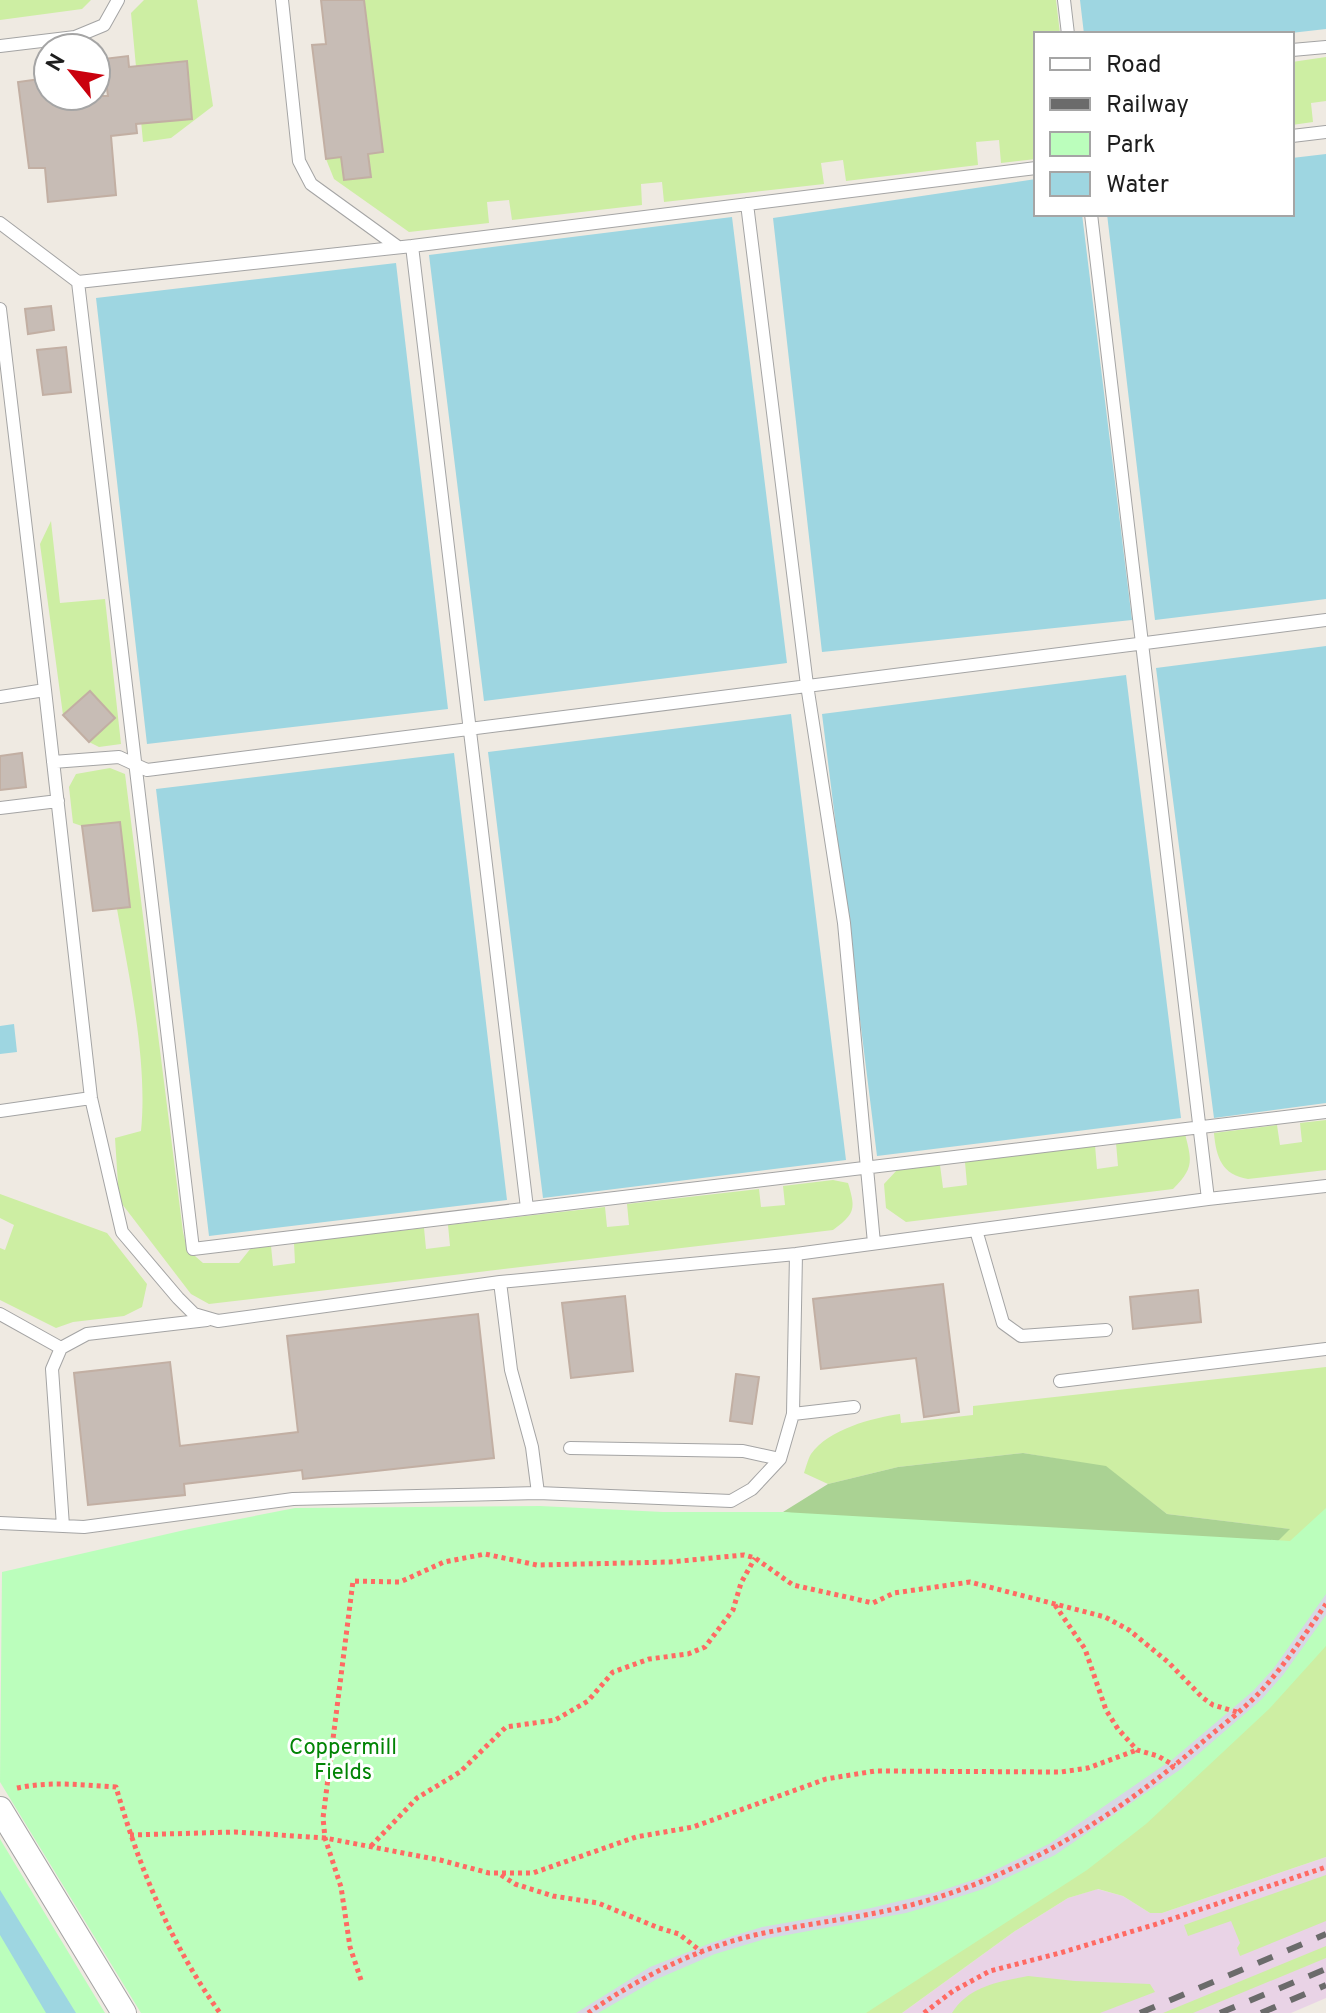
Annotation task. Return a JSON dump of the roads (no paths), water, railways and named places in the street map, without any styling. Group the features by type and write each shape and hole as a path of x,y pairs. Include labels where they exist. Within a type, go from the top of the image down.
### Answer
{"street":[{"path":"3,1800 124,2013"}],"lane":[{"path":"0,46 75,37 104,25 118,0"},
{"path":"282,0 299,161 311,184 398,247"},
{"path":"1064,0 1068,32"},
{"path":"1294,50 1326,47"},
{"path":"1294,136 1326,132"},
{"path":"0,223 78,282 412,246 1034,168"},
{"path":"747,204 807,685 844,923 874,1243"},
{"path":"1091,216 1208,1199"},
{"path":"412,246 527,1208"},
{"path":"78,282 193,1249 1326,1112"},
{"path":"0,309 91,1098 122,1232 194,1314 218,1321 500,1282 796,1254 1326,1186"},
{"path":"53,762 119,757 147,770 1326,620"},
{"path":"0,697 45,690"},
{"path":"0,808 58,801"},
{"path":"0,1111 91,1098"},
{"path":"976,1230 1003,1323 1021,1336 1106,1330"},
{"path":"0,1523 84,1527 293,1499 538,1493 731,1501 752,1489 780,1459 793,1414 796,1254"},
{"path":"500,1282 511,1370 532,1447 538,1493"},
{"path":"0,1314 61,1348"},
{"path":"63,1526 52,1369 61,1348 87,1334 214,1319"},
{"path":"1060,1381 1326,1349"},
{"path":"793,1414 854,1407"},
{"path":"570,1448 743,1451 780,1459"}],"water":[{"path":"1080,0 1326,0 1326,29 1294,33 1084,32"},
{"path":"1326,154 1326,599 1155,620 1107,216 1294,216 1294,158"},
{"path":"1034,179 1034,216 1082,216 1132,620 822,652 773,218"},
{"path":"732,217 787,663 484,701 429,255"},
{"path":"396,263 448,709 147,744 96,298"},
{"path":"1326,646 1326,1103 1214,1118 1156,668"},
{"path":"1126,675 1181,1118 877,1156 822,714"},
{"path":"791,714 846,1160 543,1198 488,752"},
{"path":"454,753 507,1200 209,1236 156,789"},
{"path":"14,1024 17,1052 0,1054 0,1026"},
{"path":"0,1890 76,2013 46,2013 0,1935"}],"railway":[{"path":"1140,2013 1326,1934"},
{"path":"1220,2013 1326,1969"},
{"path":"1261,2013 1326,1985"}],"park label":[{"name":"Coppermill Fields","path":"343,1760"}]}
